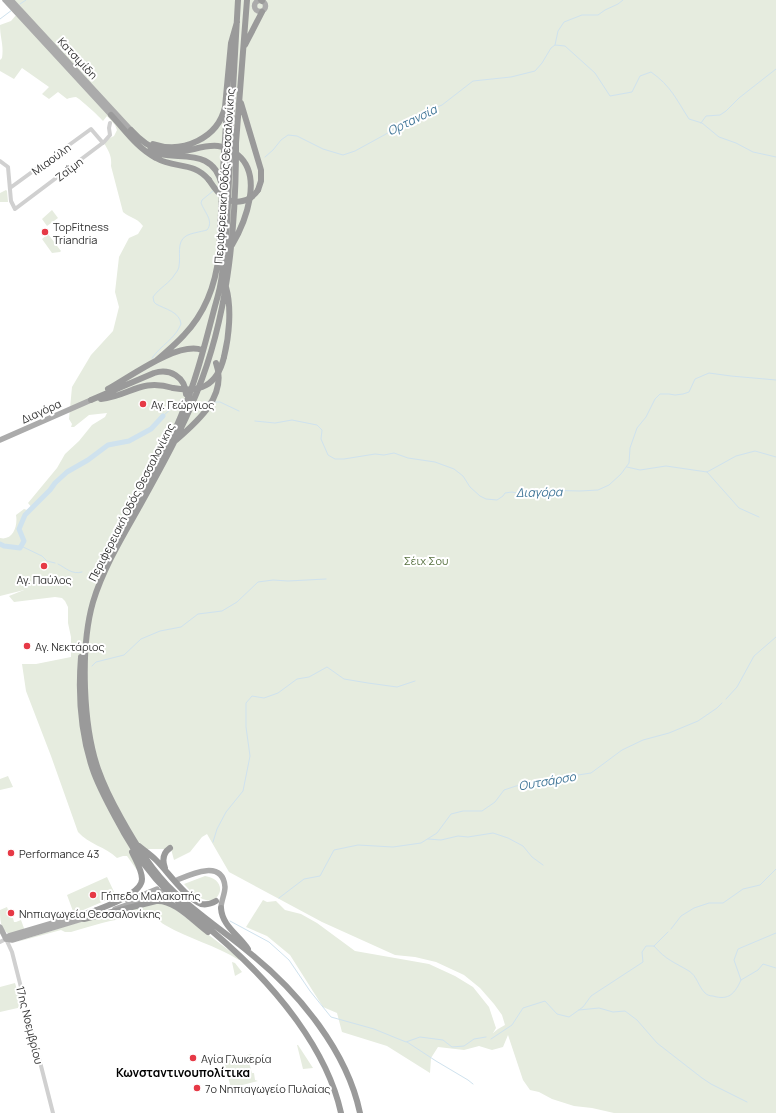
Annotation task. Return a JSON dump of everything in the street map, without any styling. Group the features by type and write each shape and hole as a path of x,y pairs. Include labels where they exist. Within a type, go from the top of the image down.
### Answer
{"highway":[{"name":"Περιφερειακή Οδός Θεσσαλονίκης","path":"238,0 226,244 219,296 215,306 206,345 173,444 104,572 91,611 85,653 87,718 93,752 103,782 134,842 149,864 174,892 251,954 293,994 323,1032 338,1055 349,1077 360,1113"},
{"name":"Περιφερειακή Οδός Θεσσαλονίκης","path":"231,142 239,98 243,50 255,1"},
{"path":"243,50 262,12"},
{"path":"131,133 157,145 178,147 193,143 208,135 223,114 227,95 231,43 237,22"},
{"path":"215,306 222,190 230,155 231,142 227,95"},
{"path":"131,133 142,149 156,159 167,163 195,168 202,173 219,193 226,198 231,201 239,202 247,200 258,190 261,178 260,167 239,98"},
{"path":"111,115 145,148 158,154 172,157 194,156 206,161 218,173 222,190"},
{"path":"131,133 145,143 161,151 177,152 209,146 218,146 233,151 242,160 249,171 251,178 250,191 241,226 230,247"},
{"name":"Περιφερειακή Οδός Θεσσαλονίκης","path":"189,398 215,335 226,285 235,194 230,155"},
{"path":"157,360 184,336 198,318 209,295 217,268"},
{"path":"98,398 102,399 116,396 148,384 191,390 206,386 216,375 224,357 230,307 226,285"},
{"path":"91,400 157,360 184,349 195,348 202,350"},
{"path":"173,444 193,426 214,399 219,379 216,363"},
{"path":"91,400 154,373 166,371 176,375 182,381 189,398"},
{"name":"Περιφερειακή Οδός Θεσσαλονίκης","path":"185,409 114,542 93,591 86,619 81,658 80,682 82,712 89,754 94,772 103,792 140,859 161,885 230,946 264,980 304,1032 331,1078 341,1113"},
{"path":"94,911 135,892 141,885 142,879 140,871 124,832"},
{"path":"134,842 156,860 185,892 199,903 208,904 216,901"},
{"path":"166,872 163,859 165,852 170,848"},
{"path":"84,919 163,901 175,907 214,937 230,946"},
{"path":"221,908 221,913 226,924 241,939 251,954"}],"main road":[{"name":"Κατσιμίδη","path":"5,0 16,9 131,133"},
{"name":"Κατσιμίδη","path":"11,0 16,9 111,115"},
{"path":"255,1 265,3 266,7 262,12 257,11 255,1"},
{"name":"Διαγόρα","path":"0,440 91,400"},
{"path":"216,901 219,898 222,889 219,880 213,875 202,873 178,881 201,870 209,870 218,874 222,878 225,887 221,908"},
{"path":"163,888 138,901 84,919 12,940 6,939 9,936 94,911 163,888"},
{"path":"0,927 6,939"}],"street":[{"path":"103,143 110,135 110,123"},
{"name":"Μιαούλη","path":"10,188 91,129 103,143"},
{"name":"Ζαΐμη","path":"10,188 10,201 15,209 103,143"},
{"path":"0,162 7,166 10,188"},
{"path":"9,175 14,181 20,182"},
{"path":"0,942 6,939"},
{"name":"17ης Νοεμβρίου","path":"6,939 13,956 52,1113"}],"green space":[{"name":"Σέιχ Σου","path":"14,0 776,0 776,1113 614,1113 574,1106 530,1090 523,1080 508,1035 503,1047 492,1050 479,1046 464,1050 438,1047 431,1058 430,1073 387,1046 342,1032 337,1013 323,1007 290,955 267,936 246,927 263,900 267,902 276,901 285,910 301,914 317,923 355,951 429,964 455,976 473,987 489,1007 496,1028 493,1033 505,1025 502,1015 480,988 464,975 436,962 415,957 395,955 322,922 229,872 207,834 202,837 190,852 174,860 171,849 148,849 131,853 139,873 127,856 117,858 108,851 87,840 78,832 26,691 22,664 36,664 71,657 68,607 62,598 55,597 14,602 9,596 24,590 0,596 0,538 8,537 14,532 16,515 24,509 33,509 28,503 57,468 65,454 79,441 92,425 105,417 107,413 89,415 74,427 71,427 72,424 69,419 72,387 91,355 113,331 119,307 115,292 119,257 129,238 138,234 143,226 138,221 123,212 111,166 111,157 104,143 114,136 117,130 115,125 107,116 103,121 76,97 67,99 58,92 49,99 42,94 49,87 22,68 14,79 0,71 0,60 2,58 3,49 0,25 11,21 22,8"},
{"path":"6,190 8,202 0,202 0,193"},
{"path":"52,210 58,218 47,226 42,219"},
{"path":"48,234 61,251 60,252 52,253 42,239"},
{"path":"8,776 13,787 0,790 0,779"},
{"path":"205,876 214,879 220,886 219,893 213,901 196,896 184,884"},
{"name":"Γήπεδο Μαλακοπής","path":"107,877 116,896 74,914 67,895"},
{"path":"157,902 168,904 239,958 239,960 221,950 174,930 149,912 146,913 151,920 131,918 120,919 71,932 61,930 13,943 92,918"},
{"path":"7,907 14,922 21,920 25,931 9,934 2,927 0,910"},
{"path":"232,962 235,963 242,972 235,976"},
{"path":"15,983 22,1007 0,1012 0,987"},
{"path":"298,1045 313,1068 303,1069"},
{"path":"251,1054 252,1058 248,1059 252,1073 254,1073 255,1080 258,1081 231,1088 224,1062"}],"waterway":[{"path":"20,4 26,0"},
{"name":"Ορτανσία","path":"555,45 558,31 564,22 582,15 598,15 623,0"},
{"path":"0,19 12,10"},
{"name":"Ορτανσία","path":"265,157 281,140 288,135 297,136 323,149 343,155 355,151 409,119 442,105 473,81 511,77 535,71 551,48 555,45 565,46 595,73 610,96 632,92 640,76 651,72 664,82 677,99 689,119 702,123 719,137 736,143 753,152 776,157"},
{"name":"Ορτανσία","path":"701,123 706,116 720,115 726,111 739,98 776,69"},
{"name":"Ορτανσία","path":"152,358 159,349 172,338 181,324 178,317 172,311 156,304 153,297 178,270 180,245 183,239 190,234 207,230 209,227 210,223 201,203 202,200 213,191"},
{"name":"Διαγόρα","path":"255,421 275,423 292,420 317,425 322,430 321,439 328,455 335,459 394,453 408,458 435,462 454,469 463,476 470,487 480,496 486,499 497,500 505,493 512,492 517,493 540,490 598,490 609,485 621,474 629,463 630,448 637,428 646,417 655,399 660,394 675,395 689,392 695,379 709,373 776,380"},
{"path":"194,404 209,402"},
{"path":"214,402 220,402 239,411"},
{"path":"163,416 173,407 183,406"},
{"path":"0,544 20,548 24,541 19,529 25,515 55,483 67,472 88,460 108,445 129,441 151,429 163,416"},
{"path":"627,467 640,470 666,466 707,472 736,456 755,451 776,457"},
{"path":"707,472 739,508 759,517"},
{"path":"21,546 42,556 47,561 55,563"},
{"path":"58,564 69,571 75,573 82,572"},
{"path":"92,666 96,662 124,655 141,639 160,631 181,627 198,614 222,611 237,602 258,582 273,580 288,581 326,579"},
{"name":"Ουτσάρσο","path":"726,699 737,687 754,656 776,637"},
{"path":"213,842 217,829 226,812 243,791 250,756 246,727 246,703 252,696 264,698 278,693 297,679 309,677 327,667 344,679 368,683 397,687 415,681"},
{"name":"Ουτσάρσο","path":"279,898 304,879 320,876 334,850 358,845 393,847 421,843 437,833 451,814 463,811 482,811 495,802 504,790 516,786 591,773 622,750 643,740 669,733 698,721 722,703"},
{"path":"428,839 441,840 458,836 468,837 493,833 508,838 523,846 532,857 543,865"},
{"path":"671,929 681,916 694,908 709,903 723,903 743,889 760,885 776,869"},
{"path":"230,921 269,942 289,960 310,991 331,1017 374,1029 406,1042 420,1037 443,1040 452,1047 464,1046 474,1039 486,1037"},
{"path":"654,946 668,932"},
{"path":"491,1039 512,1025 523,1008 545,1001 557,1014 569,1017 583,1007 591,996 643,962 642,952 646,946 654,946 666,958 692,973 703,990 710,996 727,997 734,992 741,980 734,960 738,949 776,933"},
{"path":"741,980 758,970 763,964 776,968"},
{"path":"579,1010 599,1008 613,1012 625,1011 637,1020 657,1043 702,1078 747,1102"},
{"path":"407,1042 473,1084"}],"place":[{"name":"TopFitness Triandria","path":"45,232"},
{"name":"Αγ. Γεώργιος","path":"143,404"},
{"name":"Αγ. Παύλος","path":"44,566"},
{"name":"Αγ. Νεκτάριος","path":"27,646"},
{"name":"Performance 43","path":"11,853"},
{"name":"Γήπεδο Μαλακοπής","path":"93,895"},
{"name":"Νηπιαγωγεία Θεσσαλονίκης","path":"11,913"},
{"name":"Αγία Γλυκερία","path":"193,1058"},
{"name":"7ο Νηπιαγωγείο Πυλαίας","path":"197,1088"}],"district":[{"name":"Κωνσταντινουπολίτικα","path":"183,1072"}]}
